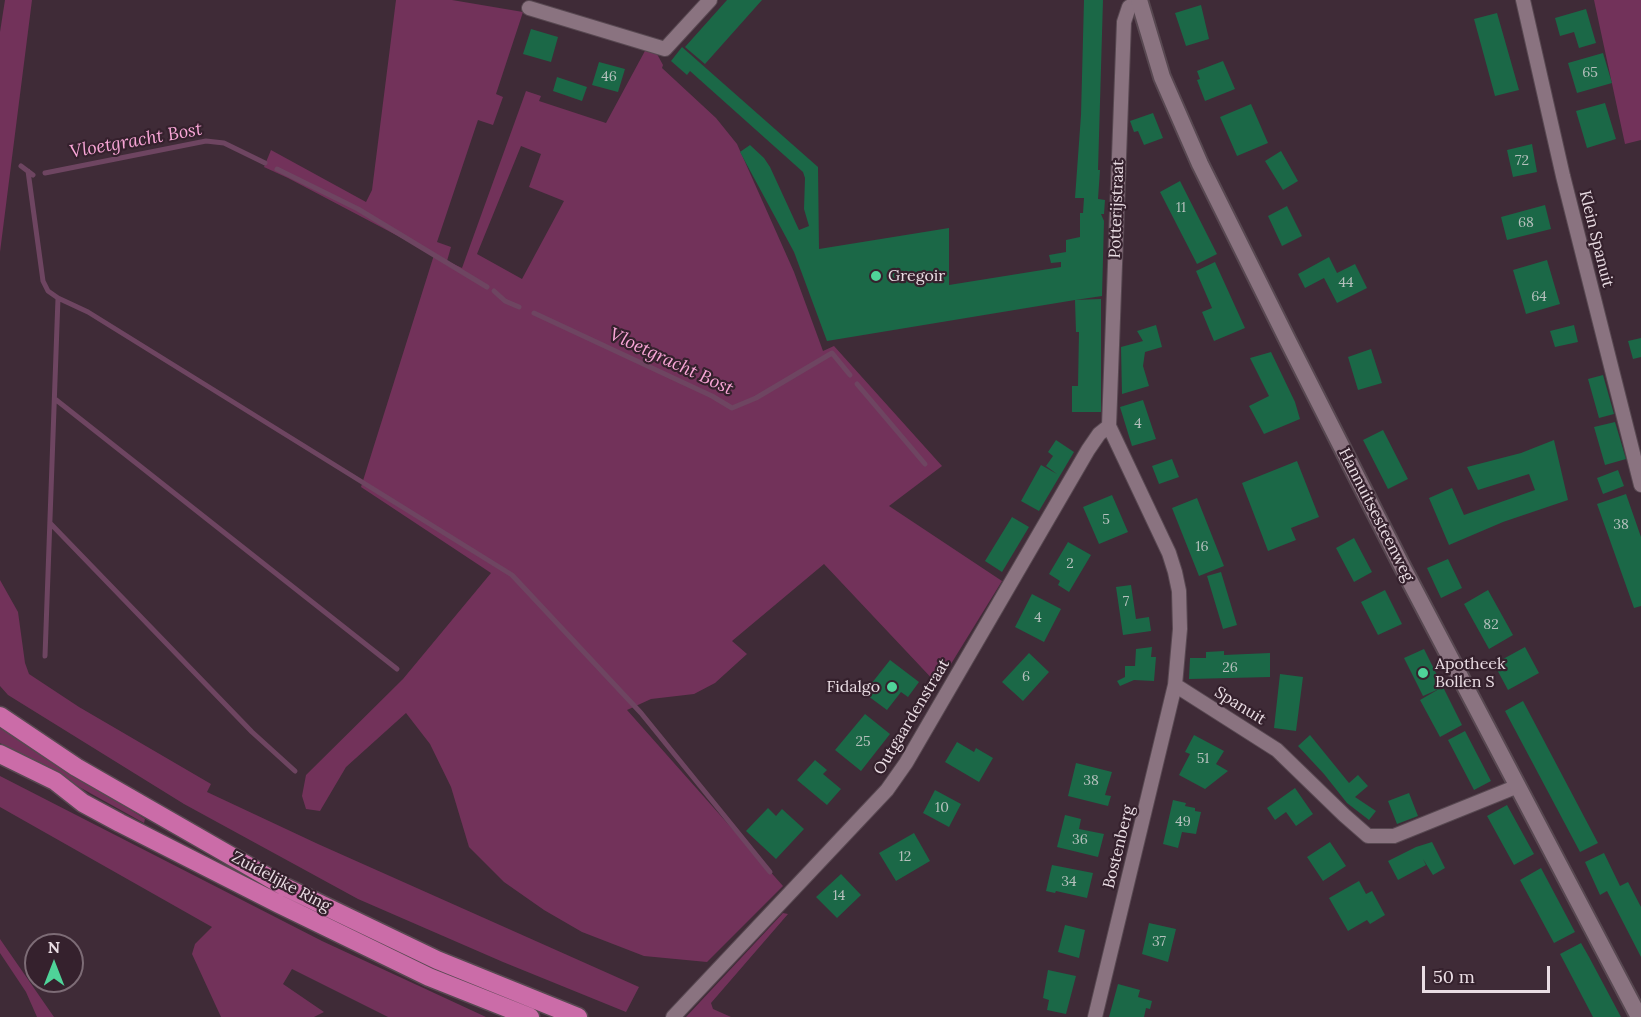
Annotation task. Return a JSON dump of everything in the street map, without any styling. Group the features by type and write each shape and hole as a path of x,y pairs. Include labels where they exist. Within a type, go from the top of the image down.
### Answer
{"highway":[{"name":"Zuidelijke Ring","path":"0,716 76,767 285,887 436,960 579,1017"},
{"name":"Zuidelijke Ring","path":"0,754 55,781 83,803 269,899 429,977 530,1017"},
{"path":"0,766 83,803"}],"street":[{"path":"529,8 665,49 710,0"},
{"name":"Klein Spanuit","path":"1523,0 1563,176 1641,485"},
{"name":"Potterijstraat","path":"1109,426 1124,22 1129,7 1139,1"},
{"name":"Hannuitsesteenweg","path":"1139,1 1162,77 1200,164 1324,414 1518,786 1638,1009"},
{"path":"1109,426 1164,543 1175,572 1179,591 1180,629 1175,685"},
{"name":"Outgaardenstraat","path":"673,1017 887,790 906,763 1088,450 1099,434 1109,426"},
{"name":"Spanuit","path":"1175,685 1277,750 1368,836 1394,836 1518,786"},
{"name":"Bostenberg","path":"1095,1017 1175,685"}],"shaded area":[{"path":"5,0 32,0 0,252 0,32"},
{"path":"396,0 452,0 523,12 496,94 503,97 493,125 478,120 437,242 451,247 447,261 462,268 526,91 541,96 539,101 606,123 646,49 657,54 663,65 662,68 716,118 737,144 794,272 823,351 834,346 942,466 889,506 1002,581 938,685 824,564 732,641 747,654 715,683 694,694 651,699 627,710 783,886 707,962 644,956 582,932 544,910 504,882 469,847 451,787 430,744 406,713 346,767 320,811 306,809 302,796 306,775 403,679 491,573 361,487 434,255 264,167 271,150 366,202 372,190","holes":["521,146 541,154 529,187 564,201 522,279 477,254"]},
{"path":"1594,0 1641,0 1641,140 1625,144"},
{"path":"0,580 18,612 25,663 29,674 79,707 211,784 207,792 639,987 626,1012 358,899 184,804 8,695 0,686"},
{"path":"0,727 145,819 144,823 0,743"},
{"path":"0,776 322,941 486,1017 388,1017 292,969 283,984 324,1012 314,1017 221,1017 192,954 195,944 212,927 0,807"},
{"path":"783,913 788,914 711,1003 713,1009 731,1017 686,1017"},
{"path":"0,939 24,974 24,989 0,953"},
{"path":"26,993 37,993 54,1017 37,1017"}],"building":[{"path":"727,0 762,0 705,64 685,47"},
{"name":"Gregoir","path":"1084,0 1103,0 1098,170 1100,170 1098,199 1105,200 1104,214 1101,214 1104,221 1102,296 827,341 794,252 740,152 750,145 764,158 799,230 809,226 804,209 805,178 803,172 690,71 687,75 671,61 682,47 818,167 819,249 949,228 949,285 1061,267 1061,262 1051,263 1049,255 1066,252 1066,240 1080,237 1080,213 1083,213 1084,198 1075,198 1081,115"},
{"path":"1201,5 1209,39 1186,46 1175,13"},
{"path":"1586,9 1596,43 1579,48 1574,32 1560,36 1555,18"},
{"path":"1497,13 1519,90 1495,96 1474,19"},
{"path":"531,29 558,37 551,62 523,54"},
{"path":"1603,53 1612,83 1577,93 1568,63"},
{"path":"1223,61 1235,89 1205,101 1197,80 1200,79 1197,71"},
{"path":"599,62 625,69 618,92 592,85"},
{"path":"557,77 587,87 582,101 553,91"},
{"path":"1605,103 1616,139 1587,148 1576,111"},
{"path":"1251,104 1268,143 1237,156 1220,117"},
{"path":"1153,113 1163,138 1144,145 1138,131 1134,132 1130,121"},
{"path":"1532,144 1537,172 1513,177 1507,150"},
{"path":"1281,151 1298,181 1283,190 1265,161"},
{"path":"1180,181 1217,254 1197,264 1160,192"},
{"path":"1545,205 1551,229 1507,240 1501,217"},
{"path":"1287,206 1302,236 1282,246 1268,216"},
{"path":"1329,257 1337,273 1355,264 1367,288 1337,303 1324,278 1305,288 1298,274"},
{"path":"1547,260 1560,304 1526,314 1513,270"},
{"path":"1215,262 1245,328 1214,341 1202,312 1212,308 1196,271"},
{"path":"1101,299 1101,412 1072,412 1072,386 1078,386 1079,332 1076,332 1075,300"},
{"path":"1156,325 1162,347 1145,352 1143,366 1149,386 1122,394 1121,347 1143,341 1137,331"},
{"path":"1574,325 1578,342 1555,347 1550,331"},
{"path":"1641,338 1641,357 1633,359 1628,341"},
{"path":"1371,349 1382,383 1358,390 1348,357"},
{"path":"1271,352 1295,402 1300,419 1264,434 1249,406 1269,396 1250,358"},
{"path":"1603,375 1614,414 1599,418 1588,379"},
{"path":"1143,400 1156,439 1132,446 1120,407"},
{"path":"1615,422 1626,459 1605,465 1594,427"},
{"path":"1383,430 1408,479 1388,489 1363,440"},
{"path":"1056,440 1074,452 1039,511 1021,501 1041,465 1057,474 1046,466 1053,456 1048,452"},
{"path":"1554,440 1568,500 1503,522 1449,545 1429,498 1452,488 1464,515 1535,490 1529,474 1478,490 1467,467 1521,453"},
{"path":"1172,459 1179,477 1159,484 1152,466"},
{"path":"1297,461 1319,517 1291,528 1296,540 1268,551 1242,483"},
{"path":"1618,470 1624,486 1603,494 1597,478"},
{"path":"1626,494 1641,537 1641,606 1634,608 1597,504"},
{"path":"1112,495 1128,532 1099,544 1083,507"},
{"path":"1197,498 1224,566 1199,576 1172,508"},
{"path":"1012,517 1029,527 1002,572 985,561"},
{"path":"1354,538 1372,572 1354,582 1336,548"},
{"path":"1068,542 1091,555 1069,592 1058,585 1060,581 1049,574"},
{"path":"1448,559 1462,588 1441,598 1427,568"},
{"path":"1221,572 1237,625 1223,629 1207,576"},
{"path":"1131,585 1136,619 1149,617 1151,631 1123,635 1116,587"},
{"path":"1385,590 1402,624 1378,635 1361,602"},
{"path":"1488,590 1513,635 1489,649 1464,604"},
{"path":"1032,594 1061,609 1044,642 1015,627"},
{"path":"1152,647 1151,657 1156,657 1154,681 1134,680 1120,686 1117,681 1125,677 1125,666 1135,666 1136,649"},
{"path":"1525,647 1539,673 1508,690 1494,664"},
{"path":"1424,649 1462,725 1440,737 1420,700 1439,689 1423,696 1404,658"},
{"path":"1224,651 1224,655 1270,653 1270,677 1189,679 1190,658 1206,658 1206,652"},
{"path":"1029,653 1049,672 1023,701 1002,682"},
{"name":"Fidalgo","path":"890,660 919,682 908,697 901,692 887,710 864,693"},
{"path":"1280,674 1303,677 1296,731 1274,728"},
{"path":"1523,701 1598,843 1580,852 1505,711"},
{"path":"865,714 890,734 861,771 835,750"},
{"path":"1465,731 1491,781 1474,790 1448,740"},
{"path":"1194,735 1224,751 1216,764 1228,771 1205,789 1179,775 1190,754 1185,752"},
{"path":"1310,735 1349,783 1358,775 1368,786 1355,797 1376,811 1369,820 1347,803 1298,746"},
{"path":"957,742 974,752 976,748 993,758 979,782 945,762"},
{"path":"815,760 827,770 823,774 841,789 827,805 797,780"},
{"path":"1076,763 1112,772 1105,795 1111,796 1108,806 1068,796"},
{"path":"1295,788 1313,814 1296,826 1286,812 1275,820 1267,808"},
{"path":"935,790 961,804 949,827 923,813"},
{"path":"1409,793 1418,816 1397,824 1388,801"},
{"path":"1173,800 1186,803 1185,806 1201,812 1196,834 1182,832 1178,848 1163,844"},
{"path":"1507,805 1534,854 1514,865 1487,816"},
{"path":"768,808 776,816 782,809 804,829 776,859 746,831"},
{"path":"1065,815 1081,819 1079,829 1104,834 1098,857 1057,847"},
{"path":"914,833 930,861 896,881 879,853"},
{"path":"1330,842 1346,866 1323,881 1307,857"},
{"path":"1432,842 1445,868 1433,875 1423,859 1426,865 1398,880 1388,861"},
{"path":"1604,853 1620,886 1628,882 1641,907 1641,957 1607,891 1600,895 1585,862"},
{"path":"1052,865 1093,873 1087,898 1046,891"},
{"path":"1541,868 1575,932 1554,943 1520,880"},
{"path":"841,874 861,895 837,918 816,897"},
{"path":"1359,881 1366,894 1372,891 1385,915 1370,924 1367,920 1348,931 1329,898"},
{"path":"1149,923 1176,929 1168,962 1142,954"},
{"path":"1065,925 1085,930 1079,958 1058,952"},
{"path":"1581,943 1621,1017 1593,1017 1560,954"},
{"path":"1048,970 1076,976 1066,1014 1047,1010 1049,1000 1043,998"},
{"path":"1118,984 1140,990 1138,997 1152,1001 1150,1009 1146,1008 1144,1017 1109,1017"}],"waterway":[{"name":"Vloetgracht Bost","path":"45,173 206,141 224,143 265,163"},
{"name":"Vloetgracht Bost","path":"21,166 33,175"},
{"name":"Vloetgracht Bost","path":"277,169 358,209 487,287"},
{"path":"28,171 43,281 48,291 58,298 45,656"},
{"name":"Vloetgracht Bost","path":"494,291 505,301 519,307"},
{"path":"58,298 88,312 512,575 641,713 770,872"},
{"name":"Vloetgracht Bost","path":"534,313 712,396 732,408 756,398 832,353 850,375"},
{"name":"Vloetgracht Bost","path":"857,384 925,464"},
{"path":"55,399 397,669"},
{"path":"50,523 252,732 295,771"}],"place":[{"name":"Gregoir","path":"876,276"},
{"name":"Apotheek Bollen S","path":"1423,673"},
{"name":"Fidalgo","path":"892,687"}]}
